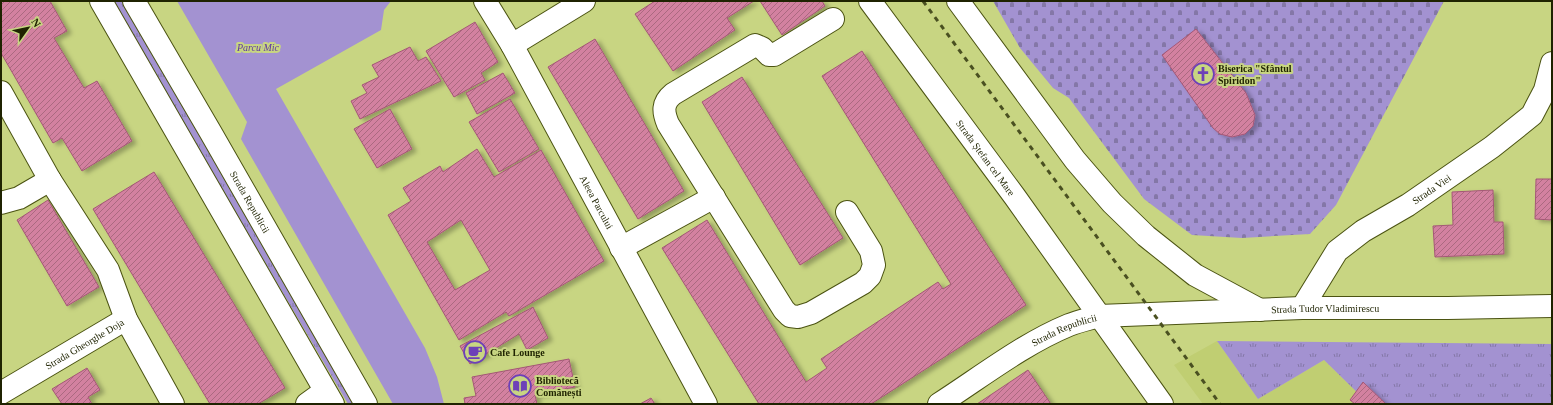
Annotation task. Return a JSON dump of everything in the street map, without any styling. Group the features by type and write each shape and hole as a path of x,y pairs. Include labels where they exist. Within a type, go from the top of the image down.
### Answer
{"street":[{"path":"101,1 329,398 307,404"},
{"name":"Strada Republicii","path":"134,1 366,404"},
{"name":"Aleea Parcului","path":"485,1 512,45 706,404"},
{"path":"512,45 584,1"},
{"name":"Strada Ștefan cel Mare","path":"870,1 1015,197 1099,316"},
{"path":"958,1 1075,160 1112,203 1146,236 1195,275 1260,310"},
{"path":"833,19 774,55 769,55 762,48 755,45 667,99 663,107 668,124 784,310 790,316 798,317 811,313 863,284 870,276 874,265 871,251 847,212"},
{"name":"Strada Viei","path":"1302,308 1337,251 1362,230 1408,205 1485,151 1532,115 1545,90 1552,63"},
{"path":"1,92 50,180 108,270 126,319"},
{"path":"1,203 19,198 50,180"},
{"path":"621,248 714,197"},
{"name":"Strada Tudor Vladimirescu","path":"1099,316 1302,308 1552,306"},
{"name":"Strada Republicii","path":"939,404 1022,350 1048,335 1071,324 1099,316 1162,404"},
{"name":"Strada Gheorghe Doja","path":"1,393 126,319 173,404"}],"shaded area":[{"path":"1217,341 1258,399 1324,360 1369,404 1203,404 1174,365"}],"green space":[{"path":"112,1 122,1 357,404 348,404"},
{"name":"Parcu Mic","path":"177,1 391,1 384,10 381,30 276,89 425,348 437,377 444,404 393,404 241,139 247,122"},
{"path":"993,1 1444,1 1336,205 1310,234 1242,238 1192,235 1144,199 1069,98 1053,88 1020,48"},
{"path":"1217,341 1552,344 1552,404 1369,404 1324,360 1258,399"}],"building":[{"path":"1,1 50,1 67,31 54,38 84,88 97,81 132,141 82,171 62,138 53,143 1,53"},
{"path":"655,1 754,1 727,18 735,30 673,71 635,14"},
{"path":"760,1 822,1 825,6 782,35"},
{"path":"475,22 498,62 481,73 485,80 454,97 426,51"},
{"name":"Biserica \"Sfântul Spiridon\"","path":"1196,29 1246,93 1255,115 1253,126 1245,134 1232,137 1220,134 1213,128 1162,55"},
{"path":"595,39 684,191 638,219 548,67"},
{"path":"410,47 418,61 426,57 441,81 360,119 351,101 367,93 362,85 379,77 372,65"},
{"path":"862,51 1026,305 871,404 759,404 662,248 707,220 806,382 827,368 821,359 938,282 943,289 951,284 822,76"},
{"path":"503,73 515,93 477,114 466,93"},
{"path":"742,77 843,238 800,265 702,102"},
{"path":"510,99 539,149 499,172 469,122"},
{"path":"390,109 412,149 377,168 354,129"},
{"path":"477,149 494,177 541,150 604,261 509,316 506,312 459,340 388,215 411,201 403,188 440,166 443,172","holes":["461,220 490,270 455,290 427,242"]},
{"path":"154,172 285,388 258,404 210,404 93,209"},
{"path":"1536,179 1552,179 1552,220 1535,219"},
{"path":"1493,190 1494,222 1503,222 1504,254 1435,257 1433,226 1453,225 1452,192"},
{"path":"48,200 99,287 67,306 17,220"},
{"path":"533,307 548,338 527,350 519,334 470,364 460,346"},
{"path":"569,359 575,387 535,395 537,404 465,404 464,398 476,396 472,377"},
{"path":"87,368 100,390 88,397 92,404 62,404 52,389"},
{"path":"1028,370 1051,404 977,404"},
{"path":"1363,382 1386,404 1355,404 1350,400"},
{"path":"651,398 655,404 640,404"}],"railway":[{"path":"923,1 1220,404"}],"place":[{"name":"Biserica \"Sfântul Spiridon\"","path":"1203,74"},
{"name":"Cafe Lounge","path":"475,352"},
{"name":"Bibliotecă Comănești","path":"520,386"}]}
